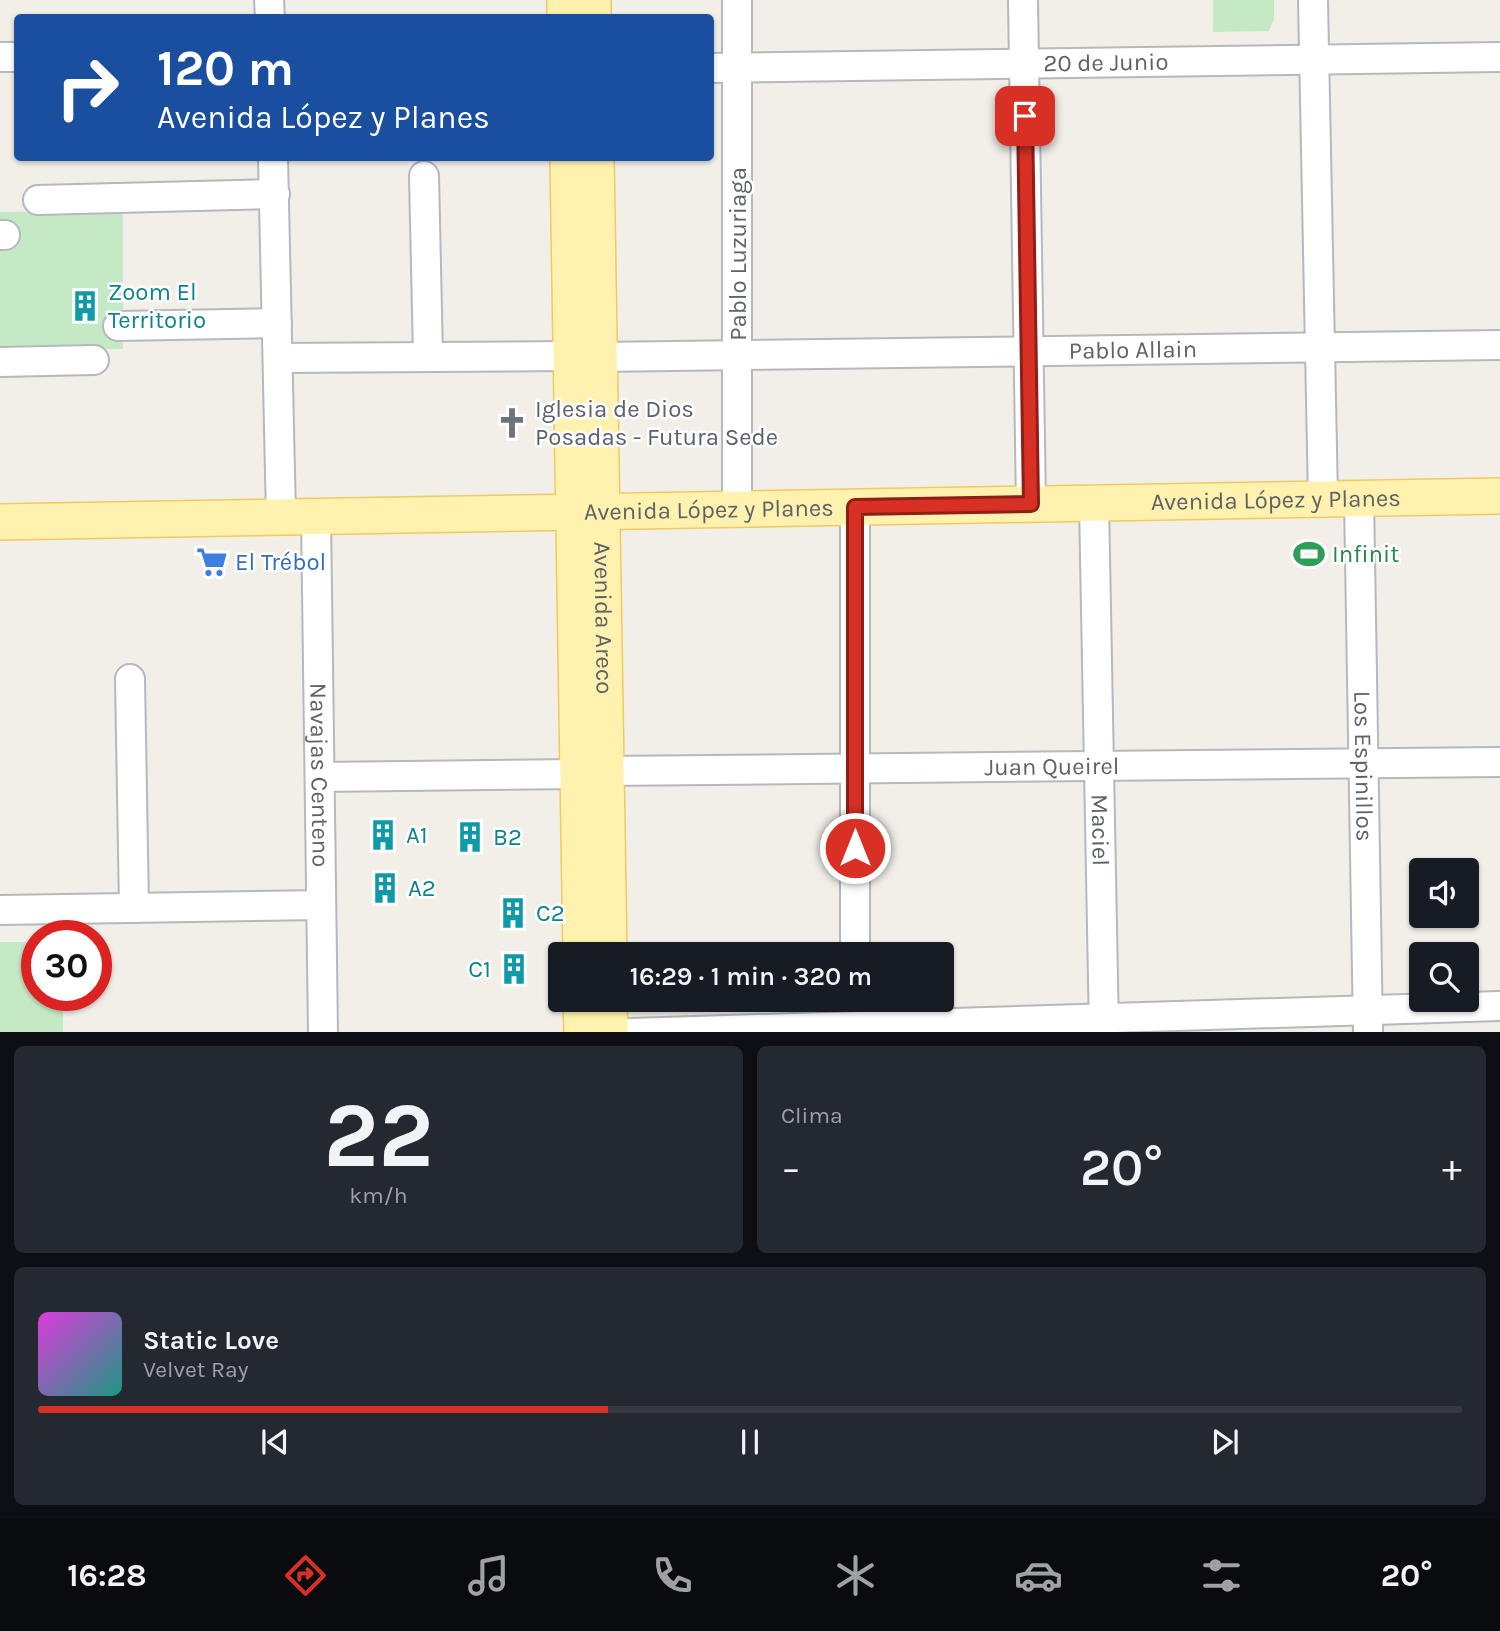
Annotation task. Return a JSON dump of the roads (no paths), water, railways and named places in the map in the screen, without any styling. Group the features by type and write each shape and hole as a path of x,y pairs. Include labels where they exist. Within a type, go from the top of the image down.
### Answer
{"main road":[{"name":"Avenida Areco","path":"568,161 585,356"},
{"name":"Avenida Areco","path":"596,161 585,356 587,511 592,773 608,942"},
{"name":"Avenida López y Planes","path":"0,522 1500,496"},
{"name":"Avenida Areco","path":"581,942 592,773"},
{"path":"581,1012 582,1032"},
{"path":"609,1012 610,1032"}],"street":[{"name":"Pablo Luzuriaga","path":"737,0 737,509"},
{"path":"1023,0 1031,504"},
{"path":"1313,0 1323,499"},
{"name":"20 de Junio","path":"714,68 1500,57"},
{"path":"274,161 281,517"},
{"path":"424,176 428,356"},
{"path":"38,200 275,194"},
{"path":"118,326 277,323"},
{"name":"Pablo Allain","path":"278,358 737,356 1500,345"},
{"path":"0,362 94,360"},
{"name":"Los Espinillos","path":"1359,498 1368,1021"},
{"name":"Maciel","path":"1094,503 1103,1026"},
{"path":"855,507 855,942"},
{"name":"Navajas Centeno","path":"316,516 323,1032"},
{"path":"130,679 134,908"},
{"name":"Juan Queirel","path":"320,778 1500,762"},
{"path":"0,910 321,905"},
{"path":"631,1032 855,1019 1103,1026 1368,1021 1500,1006"}],"place":[{"name":"Zoom El Territorio","path":"85,306"},
{"name":"Iglesia de Dios Posadas - Futura Sede","path":"512,423"},
{"name":"Infinit","path":"1309,554"},
{"name":"El Trébol","path":"212,562"},
{"name":"A1","path":"383,835"},
{"name":"B2","path":"470,837"},
{"name":"A2","path":"385,888"},
{"name":"C2","path":"513,913"},
{"name":"C1","path":"514,969"}]}
